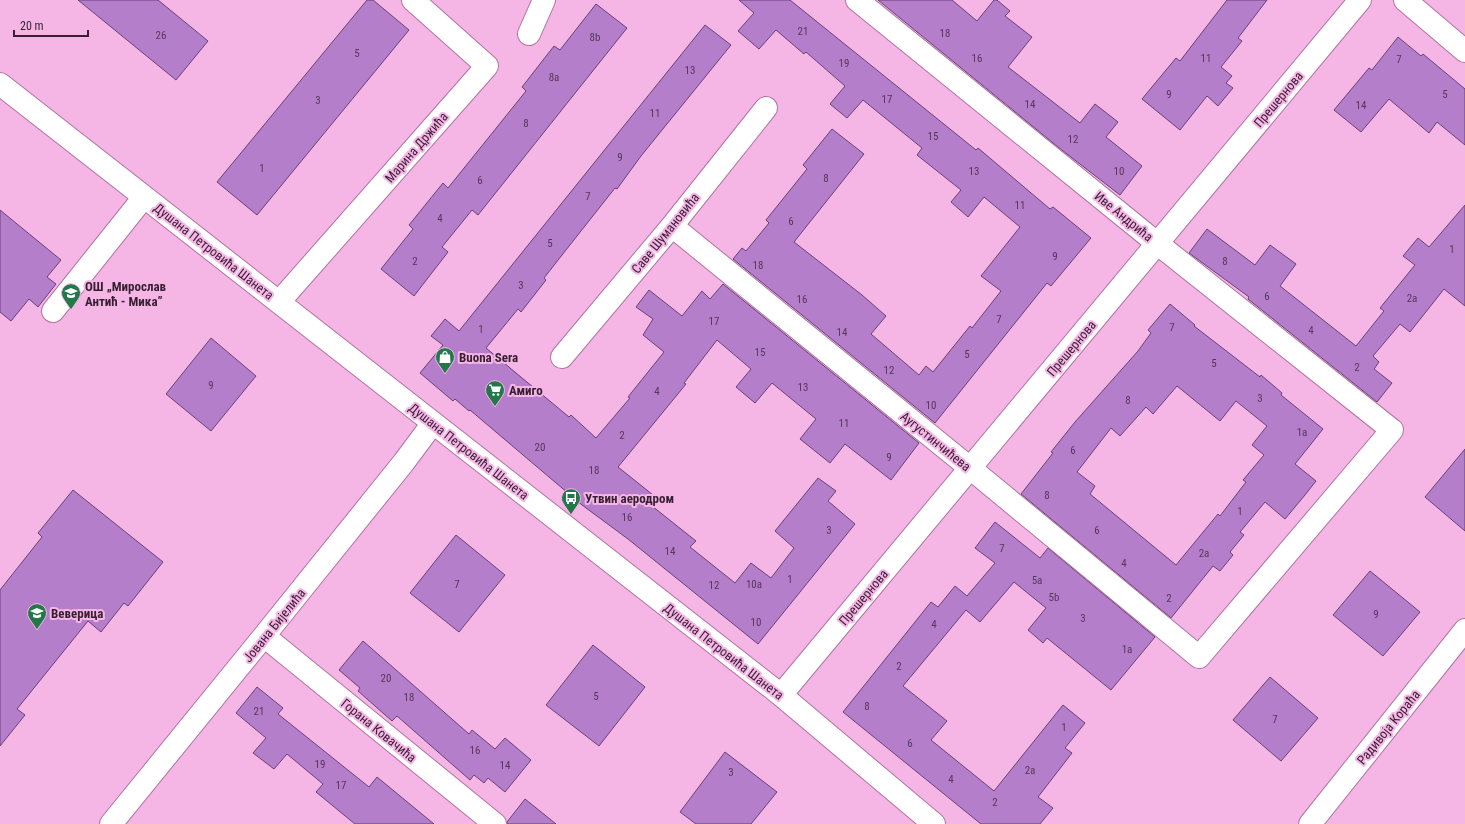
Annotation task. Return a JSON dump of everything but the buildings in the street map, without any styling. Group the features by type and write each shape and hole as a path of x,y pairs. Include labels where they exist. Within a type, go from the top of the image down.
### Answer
{"street":[{"name":"Марина Држића","path":"279,302 488,66 413,0"},
{"path":"530,34 544,0"},
{"name":"Иве Андрића","path":"857,0 1158,244 1392,430 1199,657"},
{"name":"Прешернова","path":"781,696 1360,0"},
{"path":"1405,0 1465,51"},
{"name":"Душана Петровића Шанета","path":"0,84 781,696 934,824"},
{"name":"Саве Шумановића","path":"562,357 672,226 766,108"},
{"path":"54,311 144,197"},
{"name":"Аугустинчићева","path":"672,226 970,468 1199,657"},
{"name":"Јована Бијелића","path":"111,824 264,636 433,423"},
{"name":"Радивоја Кораћа","path":"1310,824 1465,630"},
{"name":"Горана Ковачића","path":"264,636 495,824"}],"place":[{"name":"ОШ „Мирослав Антић - Мика”","path":"71,310"},
{"name":"Buona Sera","path":"445,374"},
{"name":"Амиго","path":"495,407"},
{"name":"Утвин аеродром","path":"571,515"},
{"name":"Веверица","path":"37,630"}]}
